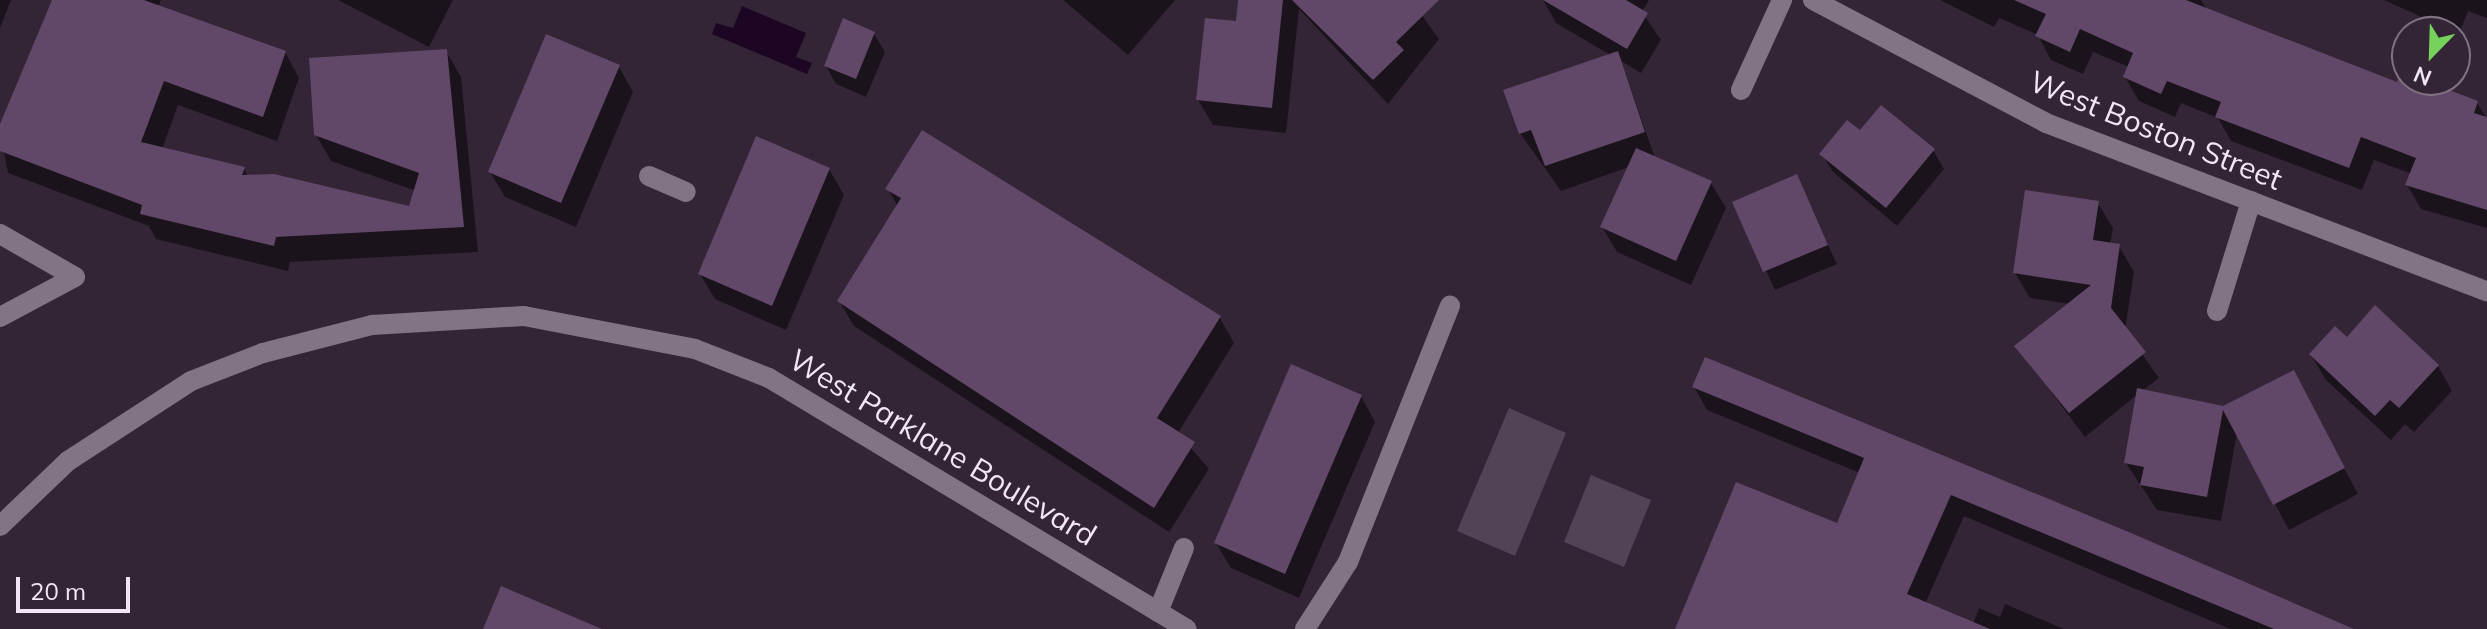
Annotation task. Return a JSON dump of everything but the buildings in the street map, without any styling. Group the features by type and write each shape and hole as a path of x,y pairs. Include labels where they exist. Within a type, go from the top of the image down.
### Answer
{"street":[{"path":"1741,90 1782,0"},
{"name":"West Boston Street","path":"1813,0 2046,123 2487,291"},
{"path":"649,176 686,192"},
{"path":"2217,311 2251,201"},
{"path":"0,234 75,277 0,317"},
{"path":"1305,629 1348,562 1450,306"},
{"name":"West Parklane Boulevard","path":"0,526 68,461 191,381 263,353 372,325 524,316 695,349 769,378 1186,629"},
{"path":"1158,612 1184,548"}],"shaded area":[{"path":"742,6 806,33 796,57 812,63 807,74 712,34 716,23 733,28"},
{"path":"1509,408 1566,433 1515,556 1457,531"},
{"path":"1591,475 1651,500 1624,567 1564,542"}]}
